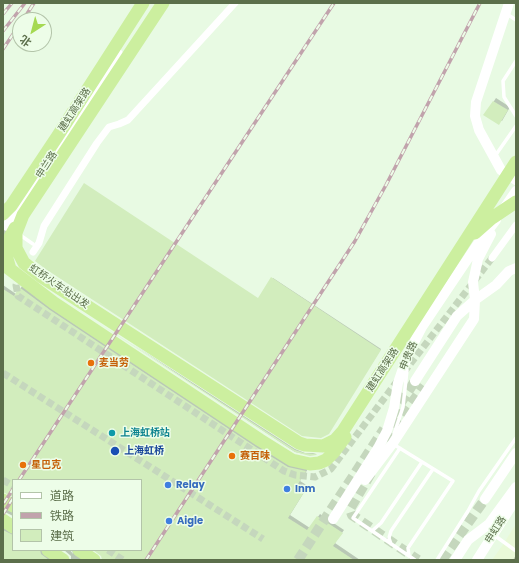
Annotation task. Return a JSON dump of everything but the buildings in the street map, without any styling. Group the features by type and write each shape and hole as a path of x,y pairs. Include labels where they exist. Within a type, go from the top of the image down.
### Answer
{"highway":[{"name":"建虹高架路","path":"6,216 143,3"},
{"name":"虹桥火车站出发","path":"163,3 23,215 16,233 16,248 24,263 31,269 290,438"},
{"path":"454,258 516,162"},
{"path":"454,258 475,234 492,218 512,203"},
{"path":"23,215 8,241 6,248 6,267 54,303 292,460 310,464 319,463 326,460 349,431 353,416"},
{"name":"建虹高架路","path":"290,438 305,446 317,446 329,444 340,436 454,258"},
{"path":"3,500 12,505"},
{"path":"3,520 12,526"},
{"path":"50,551 63,560"},
{"path":"80,551 94,560"}],"street":[{"name":"申兰路","path":"6,216 150,3"},
{"path":"33,252 39,243 44,226 97,143 109,127 128,120 235,3"},
{"path":"509,3 476,102 475,116 479,130 500,170 516,180"},
{"name":"申贵路","path":"420,383 458,316 475,300 473,282 478,259 512,203 516,191"},
{"name":"申贵路","path":"396,446 333,518 378,448 387,431 394,408 398,384 408,354 422,327 477,245 512,203"},
{"path":"492,258 515,226"},
{"path":"396,446 474,318 475,300 496,284 509,271 516,268"},
{"path":"485,499 516,453"},
{"path":"455,560 468,540 489,524 516,487"},
{"name":"申虹路","path":"477,560 516,499"}],"lane":[{"path":"506,13 516,20"},
{"path":"516,61 503,81 504,96 516,116"},
{"path":"494,158 516,126"},
{"path":"6,216 33,244"},
{"path":"408,354 403,407 392,440 396,446 453,481 408,548 409,556"},
{"path":"437,560 462,522 479,491 516,438"},
{"path":"396,446 353,518 415,560"},
{"path":"372,531 381,523 422,462"},
{"path":"391,544 389,538 391,531 433,469"},
{"path":"493,535 516,551"}],"shaded area":[{"path":"516,524 516,560 492,560 502,546"}],"tunnel":[{"path":"3,234 7,226"},
{"path":"404,372 492,258"},
{"path":"20,275 16,285 18,296 284,471 295,475 315,477 331,469 398,380"},
{"path":"3,373 263,539"},
{"path":"392,416 415,381"},
{"path":"385,440 424,386"},
{"path":"298,560 384,429"},
{"path":"371,473 350,509 352,515 418,560"},
{"path":"3,480 12,485"},
{"path":"442,560 485,499"},
{"path":"110,551 123,560"}],"railway":[{"path":"3,14 12,3"},
{"path":"3,31 25,3"},
{"path":"28,12 34,3"},
{"path":"20,479 334,3"},
{"path":"146,560 355,241 386,185 480,3"},
{"path":"3,49 12,36"},
{"path":"4,503 12,491"},
{"path":"3,514 12,500"}],"place":[{"name":"麦当劳","path":"91,363"},
{"name":"上海虹桥站","path":"112,433"},
{"name":"上海虹桥","path":"115,451"},
{"name":"赛百味","path":"232,456"},
{"name":"星巴克","path":"23,465"},
{"name":"Relay","path":"168,485"},
{"name":"Inm","path":"287,489"},
{"name":"Aigle","path":"169,521"}]}
